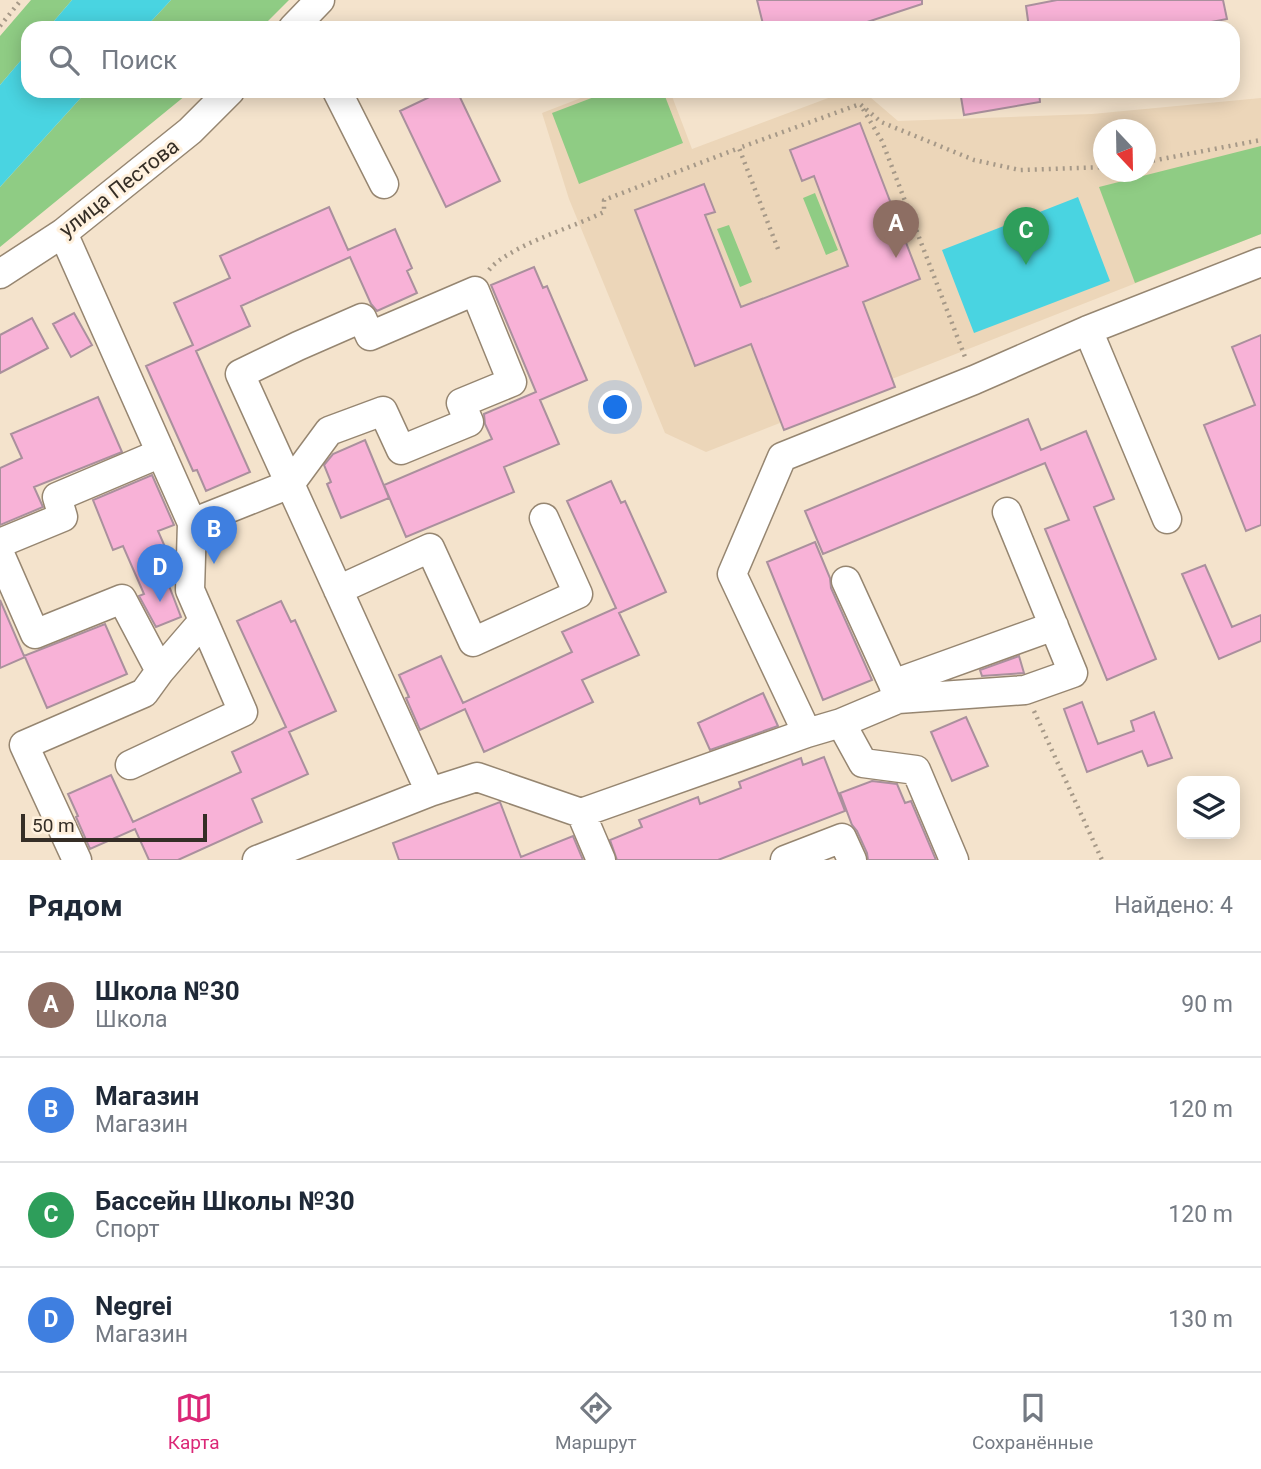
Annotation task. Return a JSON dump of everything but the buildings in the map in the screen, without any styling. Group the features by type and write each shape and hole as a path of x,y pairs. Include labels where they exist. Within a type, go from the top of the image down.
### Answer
{"street":[{"name":"улица Пестова","path":"0,274 63,233 190,131 223,98"},
{"path":"341,98 384,184"},
{"path":"63,233 192,523 190,590 243,712 130,765"},
{"path":"807,733 732,574 782,457 974,380 1088,330 1261,262"},
{"path":"192,523 290,484 329,431 383,411 401,450 469,422 461,403 512,382 475,291 370,336 362,318 240,374 290,484 338,590 430,792"},
{"path":"1088,330 1167,519"},
{"path":"0,542 63,517 57,497 161,453"},
{"path":"895,691 1024,691 1073,673 1007,512"},
{"path":"338,590 430,548 472,642 578,594 544,518"},
{"path":"0,554 35,634 122,599 160,671"},
{"path":"846,581 895,691"},
{"path":"77,860 24,745 144,693 203,621"},
{"path":"257,860 430,792 477,777 582,813 841,723 895,691 1054,626"},
{"path":"841,723 863,763 916,770 954,860"},
{"path":"582,813 601,860"},
{"path":"785,860 842,838 852,860"}],"path":[{"path":"0,26 21,0"},
{"path":"475,291 479,281 495,262 538,238 604,212 604,200 860,104"},
{"path":"860,104 881,122 974,160 1020,170 1093,167"},
{"path":"860,104 882,141 974,380"},
{"path":"1156,160 1261,140"},
{"path":"738,148 778,249"},
{"path":"1024,691 1102,860"}],"shaded area":[{"path":"581,98 673,98 692,149 828,98 871,98 898,121 1092,114 1261,98 1261,234 706,452 665,433 569,199 542,113"}],"green space":[{"path":"31,0 72,0 54,21 21,21 21,60 0,85 0,36"},
{"path":"171,0 289,0 268,21 152,21"},
{"path":"81,98 182,98 0,247 0,187"},
{"path":"592,98 666,98 683,143 579,184 552,113"},
{"path":"1261,146 1261,234 1135,283 1099,187 1119,182 1156,182 1156,173"},
{"path":"815,193 838,250 826,255 803,198"},
{"path":"729,225 752,282 740,287 717,229"}],"water":[{"path":"72,0 171,0 152,21 54,21"},
{"path":"21,60 21,98 81,98 0,187 0,85"},
{"path":"1078,197 1110,281 974,333 942,250"}],"place":[{"name":"Школа №30","path":"896,258"},
{"name":"Бассейн Школы №30","path":"1026,265"},
{"name":"Магазин","path":"214,564"},
{"name":"Negrei","path":"160,602"}]}
